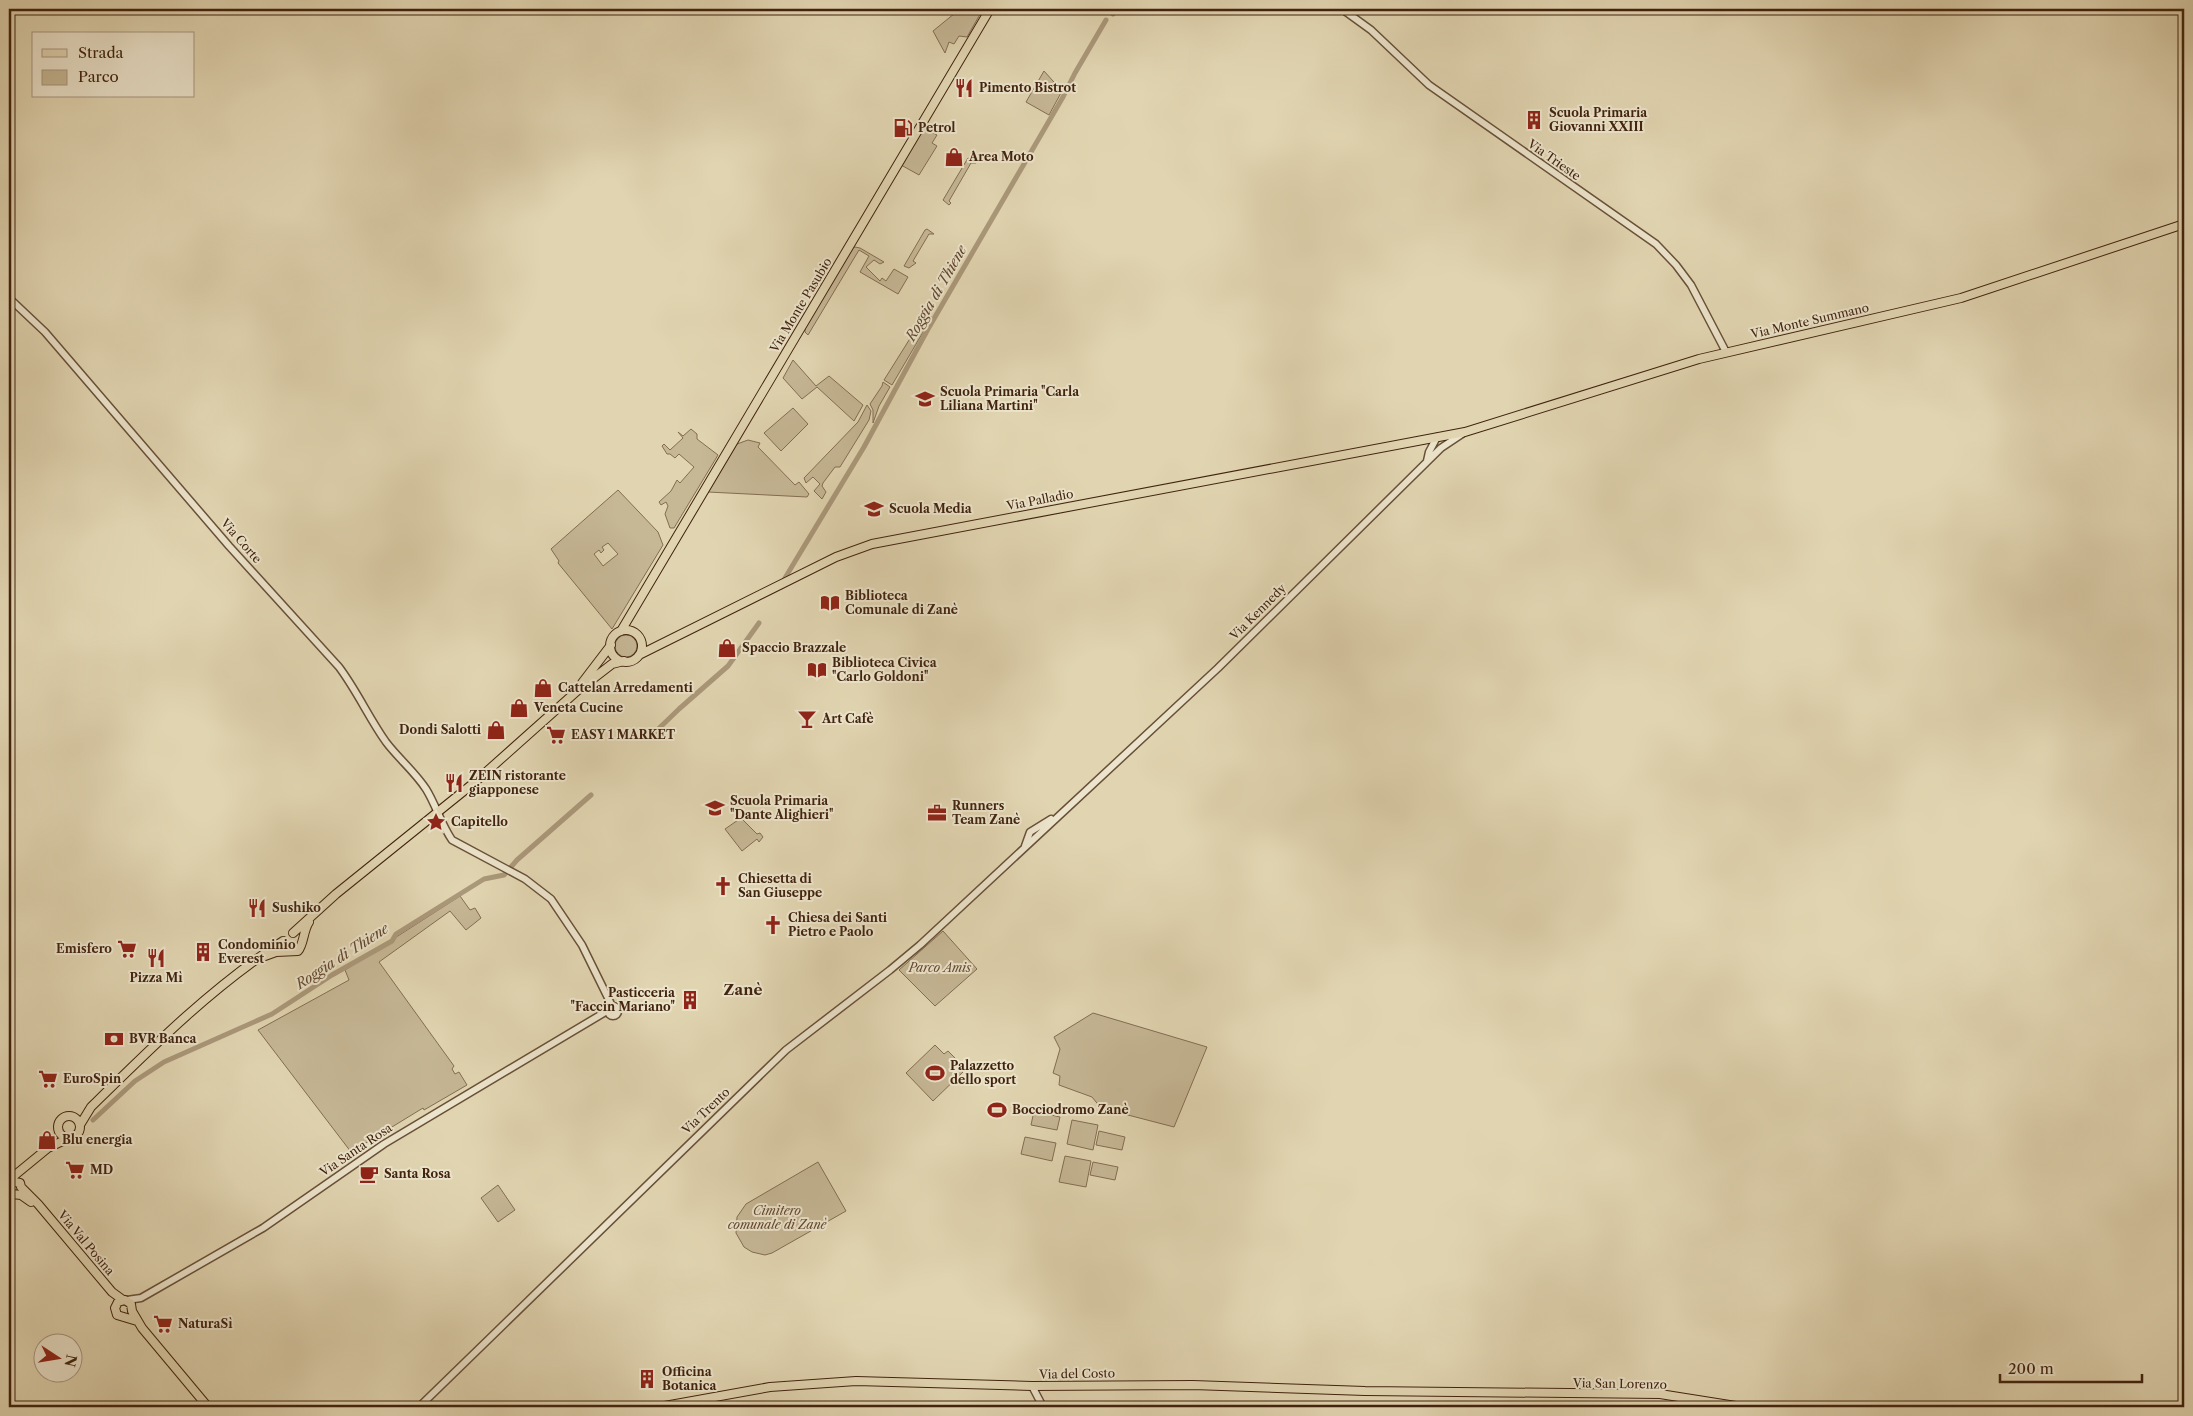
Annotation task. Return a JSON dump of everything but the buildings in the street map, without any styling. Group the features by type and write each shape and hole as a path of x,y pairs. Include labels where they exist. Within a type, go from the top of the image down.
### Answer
{"main road":[{"name":"Via Monte Pasubio","path":"621,631 990,9"},
{"name":"Via Monte Summano","path":"1438,437 1465,432 1726,352 1961,298 2184,224"},
{"name":"Via Palladio","path":"639,655 836,557 872,544 1438,437"},
{"path":"587,680 612,664 633,660 639,655 642,647 638,636 632,628 631,613"},
{"path":"9,1181 48,1148 77,1134 90,1107 202,1000 254,960 284,941 288,934 293,933 313,913 438,813 577,691 587,680 611,645 614,637 621,631 626,630 649,642 666,641"},
{"path":"611,645 616,657 624,661"},
{"path":"601,659 601,664 606,669"},
{"path":"254,960 276,952 294,952 299,949 303,932 313,913"},
{"path":"293,933 299,936 302,941"},
{"path":"284,941 284,947 289,951"},
{"path":"48,1148 59,1130 59,1122 90,1107"},
{"path":"69,1116 77,1119 80,1125"},
{"path":"59,1130 63,1136 69,1138"},
{"path":"10,1195 21,1186 24,1173 30,1164"},
{"path":"9,1181 18,1181 21,1186"},
{"name":"Via Val Posina","path":"21,1186 112,1292 132,1310 137,1321 208,1407"},
{"name":"Via Val Posina","path":"10,1195 24,1196 42,1209"},
{"name":"Via Val Posina","path":"122,1301 116,1312 119,1316 126,1317"},
{"path":"132,1310 126,1317 137,1321"},
{"name":"Via del Costo","path":"659,1407 770,1386 856,1381 1032,1386 1193,1385 1496,1393"},
{"name":"Via San Lorenzo","path":"1496,1393 1660,1394 1742,1407"}],"street":[{"name":"Via Trieste","path":"1342,9 1371,30 1428,84 1656,244 1676,265 1691,286 1726,352"},
{"name":"Via Corte","path":"9,298 45,332 229,546 354,687 375,726 401,761 426,789 452,840 536,885 551,899 582,945 608,998 610,1010"},
{"name":"Via Kennedy","path":"1043,828 1067,809 1218,668 1441,448 1465,432"},
{"path":"1438,437 1441,448"},
{"path":"1426,463 1429,452 1438,437"},
{"path":"1417,440 1428,447 1429,452"},
{"name":"Via Trento","path":"419,1407 786,1050 898,964 1024,848 1032,836 1043,828"},
{"name":"Via Santa Rosa","path":"122,1301 140,1298 263,1228 391,1140 610,1010"},
{"name":"Via Santa Rosa","path":"132,1310 140,1298"},
{"path":"1032,1386 1043,1407"}],"green space":[{"path":"960,9 983,9 967,37 959,36 954,44 949,42 945,53 933,31"},
{"path":"1044,71 1062,91 1049,115 1026,102"},
{"path":"926,124 937,135 932,143 937,146 919,175 901,165"},
{"path":"968,158 976,163 971,163 949,201 951,203 949,205 943,200"},
{"path":"927,229 934,234 929,234 913,261 916,263 909,268 904,266 925,230"},
{"path":"855,247 884,262 880,264 874,260 866,267 880,281 882,278 886,281 894,269 908,277 898,294 860,272 869,256 859,250 808,335 805,329 850,249"},
{"path":"924,313 932,317 892,385 884,380 921,321"},
{"path":"793,360 816,386 829,376 863,405 854,421 817,387 802,399 783,378"},
{"path":"883,382 890,387 879,406 873,423 873,410 870,404"},
{"path":"867,405 871,411 869,420 840,467 835,467 823,483 822,486 826,492 822,499 814,491 820,484 813,477 806,483 804,478 858,422"},
{"path":"793,408 808,424 781,451 764,433"},
{"path":"691,429 697,434 697,439 718,455 674,528 670,528 665,514 668,506 666,502 661,505 659,502 671,491 677,480 680,483 694,467 679,454 675,458 667,454 662,446 664,444 670,450 683,438 678,432 683,436"},
{"path":"748,440 760,443 758,447 795,485 799,482 809,494 807,497 708,492 737,444"},
{"path":"618,490 658,532 663,545 612,629 558,563 559,561 551,549","holes":["608,543 618,554 603,566 594,554 599,550 601,553 604,550 602,547"]},
{"path":"626,635 634,638 637,646 634,654 626,657 618,654 615,646 618,638"},
{"path":"741,818 757,834 760,833 763,837 759,842 757,839 742,851 725,829"},
{"path":"460,896 470,910 475,908 481,918 466,930 450,911 379,962 454,1066 452,1069 455,1074 459,1072 467,1085 424,1110 423,1108 351,1152 258,1030 349,980 345,970"},
{"name":"Parco Amis","path":"943,931 977,969 935,1006 899,970"},
{"path":"1093,1013 1207,1047 1174,1127 1101,1108 1092,1097 1059,1085 1060,1076 1053,1073 1060,1049 1054,1037"},
{"name":"Palazzetto dello sport","path":"935,1045 944,1054 948,1051 956,1059 954,1062 963,1072 933,1101 906,1073"},
{"path":"1034,1111 1060,1117 1057,1130 1031,1125"},
{"path":"1072,1120 1098,1125 1093,1150 1067,1144"},
{"path":"1099,1131 1125,1137 1122,1150 1096,1145"},
{"path":"1025,1137 1056,1143 1052,1161 1021,1154"},
{"path":"1065,1156 1091,1161 1086,1187 1059,1182"},
{"name":"Cimitero comunale di Zanè","path":"818,1162 846,1211 772,1253 765,1255 752,1252 744,1247 736,1233 737,1217 746,1204"},
{"path":"1093,1162 1118,1167 1115,1180 1090,1175"},
{"path":"498,1185 515,1210 498,1222 481,1198"}],"waterway":[{"name":"Roggia di Thiene","path":"1113,14 1116,9"},
{"name":"Roggia di Thiene","path":"785,578 864,447 928,329 1106,20"},
{"name":"Roggia di Thiene","path":"649,738 728,666 759,623"},
{"name":"Roggia di Thiene","path":"93,1120 135,1081 164,1062 272,1014 332,975 392,941 396,934 484,879 504,875 517,860 591,795"},
{"path":"1599,1407 1639,1405 1683,1407"}],"place":[{"name":"Pimento Bistrot","path":"964,88"},
{"name":"Scuola Primaria Giovanni XXIII","path":"1534,120"},
{"name":"Petrol","path":"903,128"},
{"name":"Area Moto","path":"954,157"},
{"name":"Scuola Primaria \"Carla Liliana Martini\"","path":"925,399"},
{"name":"Scuola Media","path":"874,509"},
{"name":"Biblioteca Comunale di Zanè","path":"830,603"},
{"name":"Spaccio Brazzale","path":"727,648"},
{"name":"Biblioteca Civica \"Carlo Goldoni\"","path":"817,670"},
{"name":"Cattelan Arredamenti","path":"543,688"},
{"name":"Veneta Cucine","path":"519,708"},
{"name":"Art Cafè","path":"807,719"},
{"name":"Dondi Salotti","path":"496,730"},
{"name":"EASY 1 MARKET","path":"556,735"},
{"name":"ZEIN ristorante giapponese","path":"454,783"},
{"name":"Scuola Primaria \"Dante Alighieri\"","path":"715,808"},
{"name":"Runners Team Zanè","path":"937,813"},
{"name":"Capitello","path":"436,822"},
{"name":"Chiesetta di San Giuseppe","path":"723,886"},
{"name":"Sushiko","path":"257,908"},
{"name":"Chiesa dei Santi Pietro e Paolo","path":"773,925"},
{"name":"Emisfero","path":"127,949"},
{"name":"Condominio Everest","path":"203,952"},
{"name":"Pizza Mì","path":"156,958"},
{"name":"Pasticceria \"Faccin Mariano\"","path":"690,1000"},
{"name":"BVR Banca","path":"114,1039"},
{"name":"Palazzetto dello sport","path":"935,1073"},
{"name":"EuroSpin","path":"48,1079"},
{"name":"Bocciodromo Zanè","path":"997,1110"},
{"name":"Blu energia","path":"47,1140"},
{"name":"MD","path":"75,1170"},
{"name":"Santa Rosa","path":"369,1174"},
{"name":"NaturaSì","path":"163,1324"},
{"name":"Officina Botanica","path":"647,1379"}],"district":[{"name":"Zanè","path":"743,990"}]}
